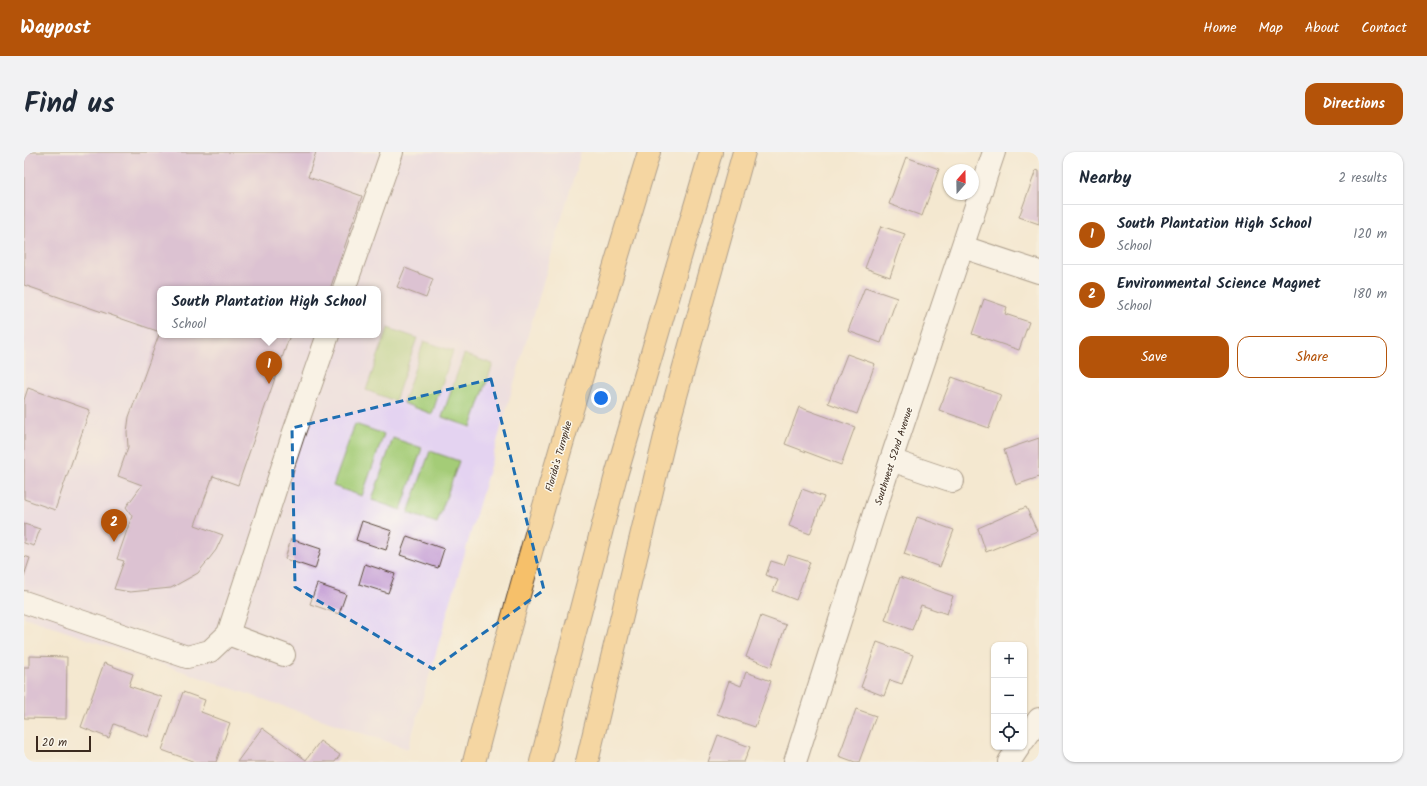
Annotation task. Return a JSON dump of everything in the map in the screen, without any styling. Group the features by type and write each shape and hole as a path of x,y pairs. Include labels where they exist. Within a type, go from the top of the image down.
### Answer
{"highway":[{"name":"Florida's Turnpike","path":"474,762 490,698 576,392 649,152"},
{"path":"542,762 615,478 711,152"},
{"path":"587,762 667,428 744,152"},
{"path":"490,698 490,762"}],"street":[{"path":"345,286 392,152"},
{"name":"Southwest 52nd Avenue","path":"795,762 891,460 994,152"},
{"path":"963,247 1039,272"},
{"path":"24,602 187,657 210,651 228,634 293,435 327,338"},
{"path":"891,460 953,481"},
{"path":"228,634 284,655"},
{"path":"1027,736 1039,719"},
{"path":"1009,762 1017,750"}],"highlighted area":[{"path":"491,379 544,590 433,669 295,587 292,428"}],"shaded area":[{"path":"24,152 581,152 408,749 24,617"}],"green space":[{"path":"388,328 417,338 395,401 366,390"},
{"path":"424,341 453,351 432,414 403,403"},
{"path":"464,354 493,364 471,427 442,417"},
{"path":"355,424 384,434 362,496 333,486"},
{"path":"393,438 422,448 401,510 372,500"},
{"path":"430,451 459,461 437,523 408,513"}],"building":[{"path":"24,152 316,152 308,177 362,196 331,286 157,286 157,331 24,285"},
{"path":"906,157 939,169 922,216 889,204"},
{"path":"1036,170 1039,171 1039,224 1019,217"},
{"path":"881,226 905,234 890,277 865,268"},
{"path":"405,268 433,279 426,298 397,287"},
{"path":"865,287 897,298 881,343 848,331"},
{"path":"984,299 1007,307 1005,314 1029,322 1019,350 972,334"},
{"path":"158,338 289,338 238,485 213,476 195,525 223,535 216,550 198,573 171,588 130,592 114,589 124,561 117,559 132,516 126,507 142,485 118,476 128,447 127,432 129,417"},
{"path":"847,354 875,364 857,414 828,403"},
{"path":"952,377 1001,395 989,428 939,410"},
{"path":"28,388 90,410 55,510 24,499 24,400"},
{"path":"799,407 855,427 841,465 785,444"},
{"path":"1039,438 1039,477 1016,485 1004,450"},
{"path":"802,489 824,497 810,534 789,526"},
{"path":"1026,507 1037,531 986,552 978,528"},
{"path":"917,517 954,530 940,567 904,554"},
{"path":"362,521 392,531 386,550 356,540"},
{"path":"24,524 40,529 34,546 24,543"},
{"path":"407,536 444,549 438,568 400,555"},
{"path":"291,539 321,549 315,569 285,559"},
{"path":"788,555 810,562 796,600 773,591 778,580 766,575 771,561 784,565"},
{"path":"24,556 30,558 24,576"},
{"path":"365,564 395,574 388,593 359,584"},
{"path":"900,577 953,596 947,614 921,605 912,630 885,620"},
{"path":"317,584 346,594 339,614 310,604"},
{"path":"761,616 786,625 771,667 746,657"},
{"path":"877,642 913,655 902,684 890,680 884,696 861,687"},
{"path":"29,656 67,657 66,719 24,718 24,667 29,667"},
{"path":"104,663 133,674 129,686 162,697 148,737 114,724 109,738 81,727"},
{"path":"746,672 771,681 755,727 717,714 729,681 741,686"},
{"path":"183,692 205,700 201,712 230,723 216,762 195,762 162,750"},
{"path":"856,709 876,716 859,762 839,756"},
{"path":"262,728 306,760 320,741 340,755 335,762 237,762"},
{"path":"718,735 750,747 744,762 708,762"}],"place":[{"name":"South Plantation High School","path":"269,384"},
{"name":"Environmental Science Magnet","path":"114,542"}]}
